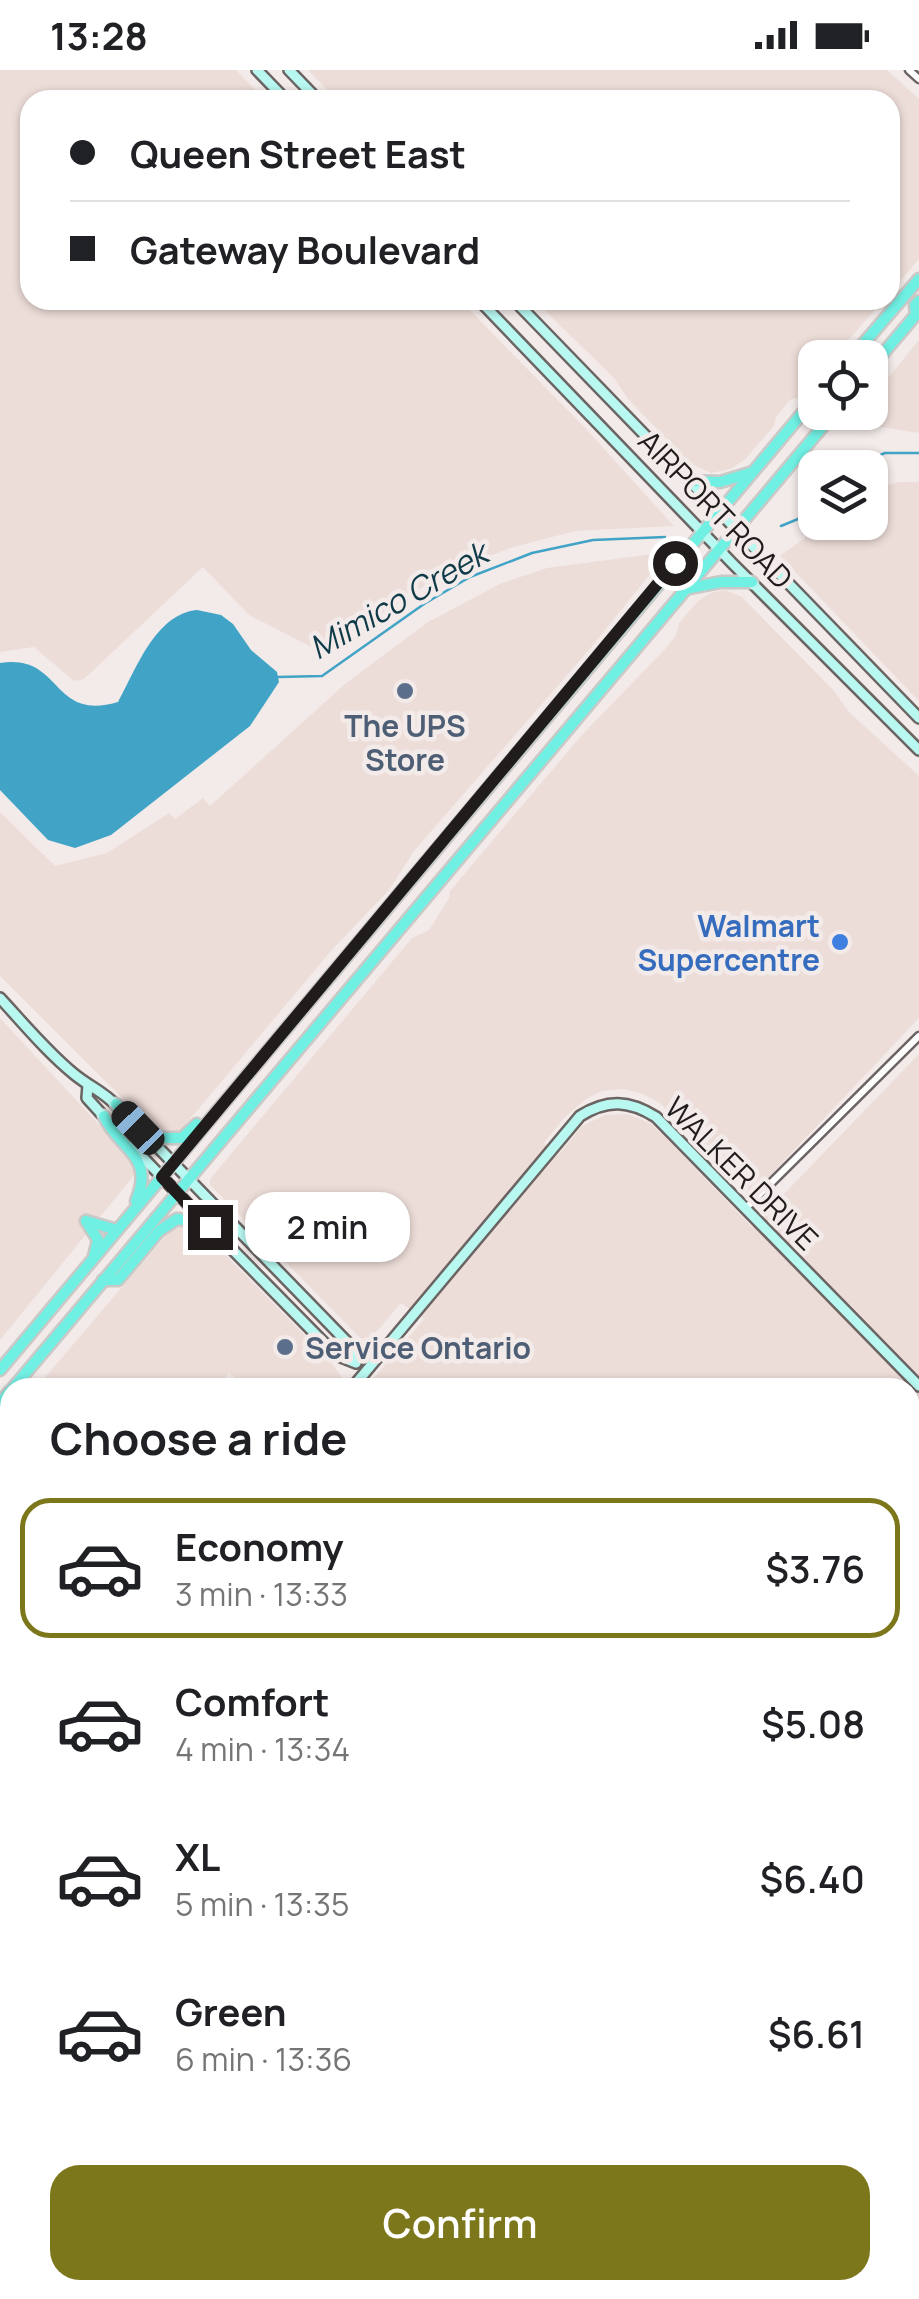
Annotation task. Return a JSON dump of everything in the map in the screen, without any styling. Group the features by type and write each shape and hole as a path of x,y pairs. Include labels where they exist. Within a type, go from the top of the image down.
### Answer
{"main road":[{"path":"900,301 919,279"},
{"path":"888,348 918,313 915,305 919,300"},
{"path":"866,340 892,310"},
{"path":"0,1370 798,418"},
{"path":"21,1378 819,430"},
{"path":"690,481 720,482 751,473"},
{"path":"684,590 721,582 752,582"},
{"path":"116,1104 152,1136 171,1140 186,1135 217,1100 226,1100"},
{"path":"104,1116 136,1154 141,1170 140,1194 117,1230"},
{"path":"102,1280 118,1280 159,1231 177,1219 199,1222 228,1246"},
{"path":"92,1260 98,1240 86,1221 117,1230"}],"street":[{"path":"257,70 276,90"},
{"path":"289,70 308,90"},
{"path":"909,70 919,79"},
{"name":"AIRPORT ROAD","path":"490,310 919,750"},
{"name":"AIRPORT ROAD","path":"524,310 919,718"},
{"path":"0,998 88,1085 100,1088 116,1104 348,1342 355,1361"},
{"path":"747,1207 919,1036"},
{"path":"88,1085 87,1098 228,1246 336,1355 355,1361 366,1371"},
{"name":"WALKER DRIVE","path":"360,1378 580,1116 608,1102 622,1102 656,1118 911,1378"}],"shaded area":[{"path":"0,70 236,70 255,90 20,90 20,310 470,310 674,526 575,531 510,548 438,577 388,609 329,656 249,615 203,567 84,679 74,681 34,647 0,652"},
{"path":"308,70 887,70 919,99 919,259 900,281 900,90 327,90"},
{"path":"544,310 875,310 848,340 798,340 798,397 790,400 776,417 774,426 731,469 711,473 690,463 628,399 614,378"},
{"path":"919,340 919,433 888,428 888,378"},
{"path":"919,482 919,701 780,556 802,540 888,540 888,485"},
{"path":"668,552 588,651 414,851 389,890 331,951 180,1131 155,1131 0,976 0,812 55,866 107,853 169,813 175,819 203,798 210,806 345,684 428,622 502,583 547,568"},
{"path":"725,590 742,597 834,691 849,712 919,776 919,1018 751,1196 660,1103 643,1094 623,1089 602,1091 563,1119 544,1143 557,1156 582,1126 605,1115 628,1114 650,1123 752,1227 919,1054 919,1378 374,1378 424,1319 401,1303 366,1344 210,1185 210,1179 412,938 429,930 450,891 580,737 665,649 676,635 679,623 710,593"},
{"path":"0,1018 130,1158 135,1174 0,1340"},
{"path":"184,1225 200,1229 342,1378 236,1378 229,1373 224,1378 45,1378 168,1233"}],"water":[{"path":"197,610 221,615 233,624 251,650 277,672 279,682 250,726 111,835 75,848 48,840 0,790 0,663 35,668 80,703 96,706 118,702 158,632 182,614"}],"waterway":[{"name":"Mimico Creek","path":"888,453 919,453"},
{"name":"Mimico Creek","path":"781,526 798,519"},
{"name":"Mimico Creek","path":"278,677 322,676 424,604 470,577 532,553 593,540 665,537"}],"place":[{"name":"The UPS Store","path":"405,691"},
{"name":"Walmart Supercentre","path":"840,942"},
{"name":"Service Ontario","path":"285,1347"}],"route":[{"path":"210,1227 162,1177 675,563"}]}
